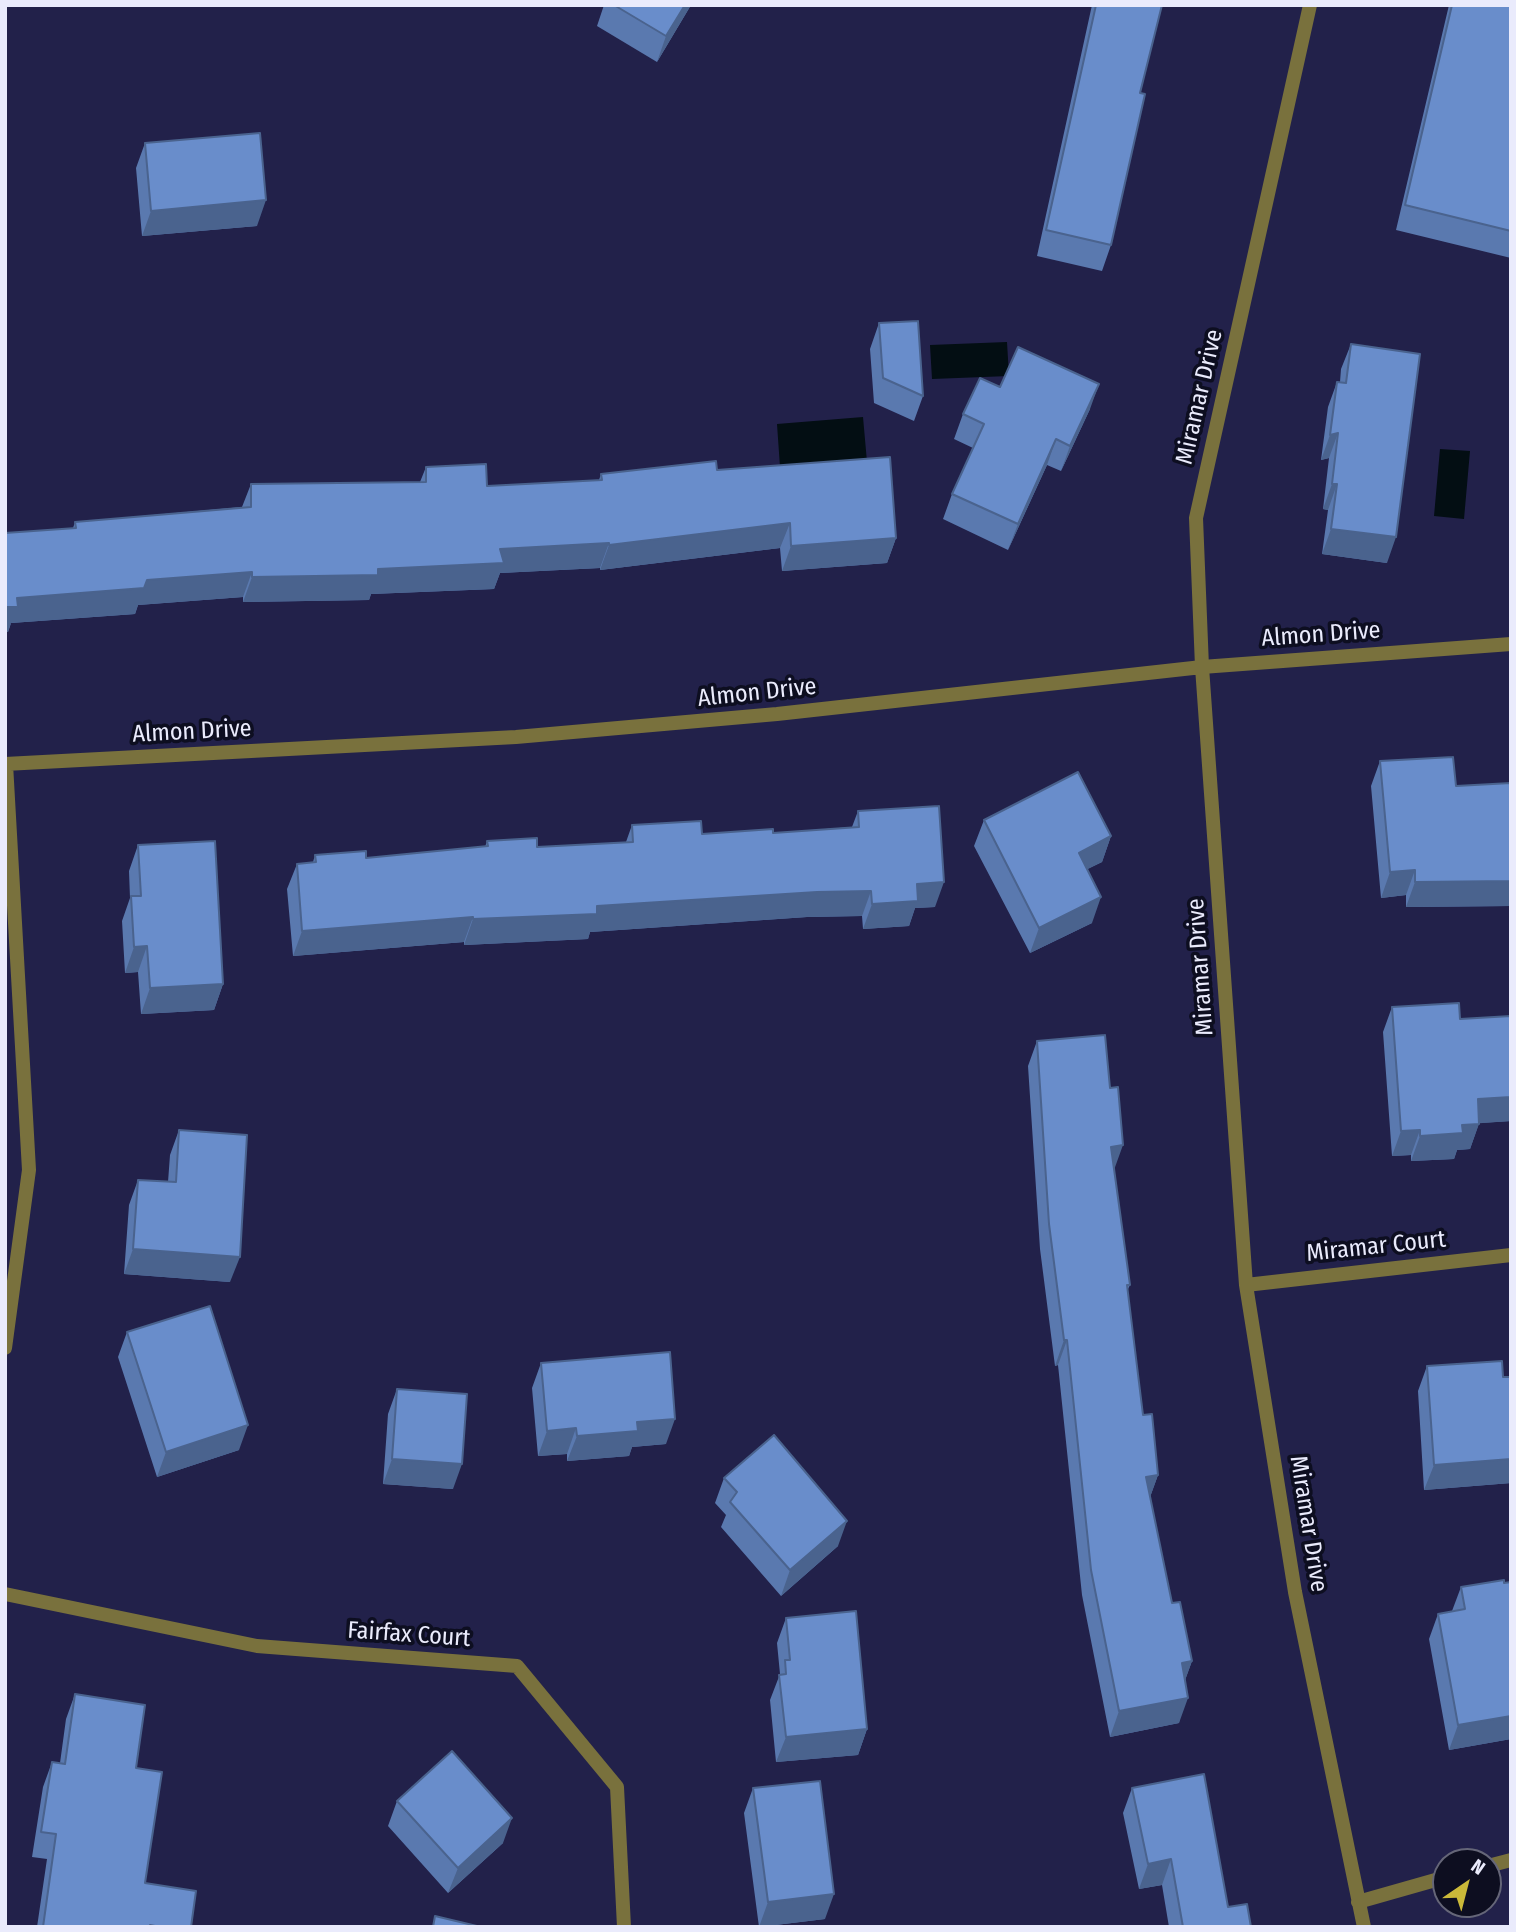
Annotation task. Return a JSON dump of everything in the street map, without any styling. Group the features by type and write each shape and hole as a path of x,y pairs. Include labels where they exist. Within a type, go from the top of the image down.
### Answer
{"street":[{"name":"Miramar Drive","path":"1310,5 1196,518 1202,667 1246,1284 1295,1592 1364,1927"},
{"name":"Almon Drive","path":"6,764 516,737 777,714 1202,667 1511,644"},
{"path":"5,1348 29,1170 6,764"},
{"name":"Miramar Court","path":"1246,1284 1511,1255"},
{"name":"Fairfax Court","path":"5,1594 257,1646 517,1666 617,1787 624,1927"},
{"path":"1357,1902 1432,1881"}],"shaded area":[{"path":"1007,342 1009,376 932,379 930,345"},
{"path":"863,417 867,462 780,467 777,424"},
{"path":"1440,449 1470,451 1464,519 1434,516"}],"building":[{"path":"614,5 685,5 666,36"},
{"path":"1096,5 1162,5 1140,93 1145,94 1111,245 1046,230"},
{"path":"1452,5 1511,5 1511,231 1405,205"},
{"path":"260,133 266,200 151,211 145,143"},
{"path":"918,321 923,396 883,378 879,323"},
{"path":"1351,344 1420,354 1396,537 1331,529 1337,484 1332,484 1338,433 1330,435 1337,382 1346,383"},
{"path":"1018,347 1099,384 1070,446 1056,439 1018,524 952,494 984,424 963,414 980,378 1000,387"},
{"path":"890,457 896,538 791,546 790,523 609,545 500,549 504,563 378,569 378,575 252,577 252,572 147,580 144,588 17,598 18,607 5,607 5,533 76,528 75,522 251,507 251,484 426,482 426,467 486,464 487,486 602,480 601,474 716,461 717,470"},
{"path":"1453,757 1456,786 1511,783 1511,881 1415,882 1415,870 1390,872 1380,761"},
{"path":"1078,772 1111,836 1079,853 1101,897 1039,928 984,820"},
{"path":"939,806 944,882 917,884 918,901 872,904 871,891 817,892 597,906 597,914 473,917 302,931 297,864 316,862 315,855 366,851 366,858 488,846 487,841 537,838 537,847 633,842 632,825 701,821 702,834 773,829 773,833 859,827 858,811"},
{"path":"215,841 223,984 150,988 147,946 134,947 131,896 141,896 138,845"},
{"path":"1459,1003 1460,1019 1511,1016 1511,1097 1478,1099 1479,1124 1462,1125 1463,1133 1420,1136 1420,1130 1401,1131 1392,1007"},
{"path":"1105,1035 1110,1088 1118,1087 1123,1145 1111,1147 1130,1285 1127,1285 1143,1415 1152,1414 1158,1475 1146,1477 1172,1603 1180,1602 1192,1661 1182,1663 1188,1698 1119,1711 1091,1570 1067,1340 1064,1340 1049,1224 1037,1041"},
{"path":"179,1130 247,1135 240,1257 133,1249 138,1180 176,1182"},
{"path":"210,1306 248,1425 166,1452 127,1332"},
{"path":"670,1352 675,1419 637,1422 638,1431 577,1436 576,1428 547,1431 541,1363"},
{"path":"1502,1361 1503,1377 1511,1377 1511,1459 1434,1465 1427,1366"},
{"path":"397,1389 467,1394 462,1464 392,1459"},
{"path":"774,1435 847,1521 790,1570 730,1502 737,1492 724,1478"},
{"path":"1504,1580 1504,1583 1511,1582 1511,1716 1458,1725 1438,1614 1465,1609 1461,1587"},
{"path":"856,1611 867,1729 786,1737 779,1675 786,1674 785,1660 790,1660 786,1618"},
{"path":"75,1694 145,1705 136,1768 162,1772 145,1883 196,1891 191,1927 43,1927 56,1834 41,1832 52,1762 65,1764"},
{"path":"452,1751 512,1818 458,1868 397,1801"},
{"path":"1204,1774 1228,1907 1247,1904 1251,1927 1183,1927 1171,1859 1148,1864 1132,1788"},
{"path":"820,1781 834,1894 768,1902 753,1788"},
{"path":"435,1916 481,1927 433,1927"}]}
